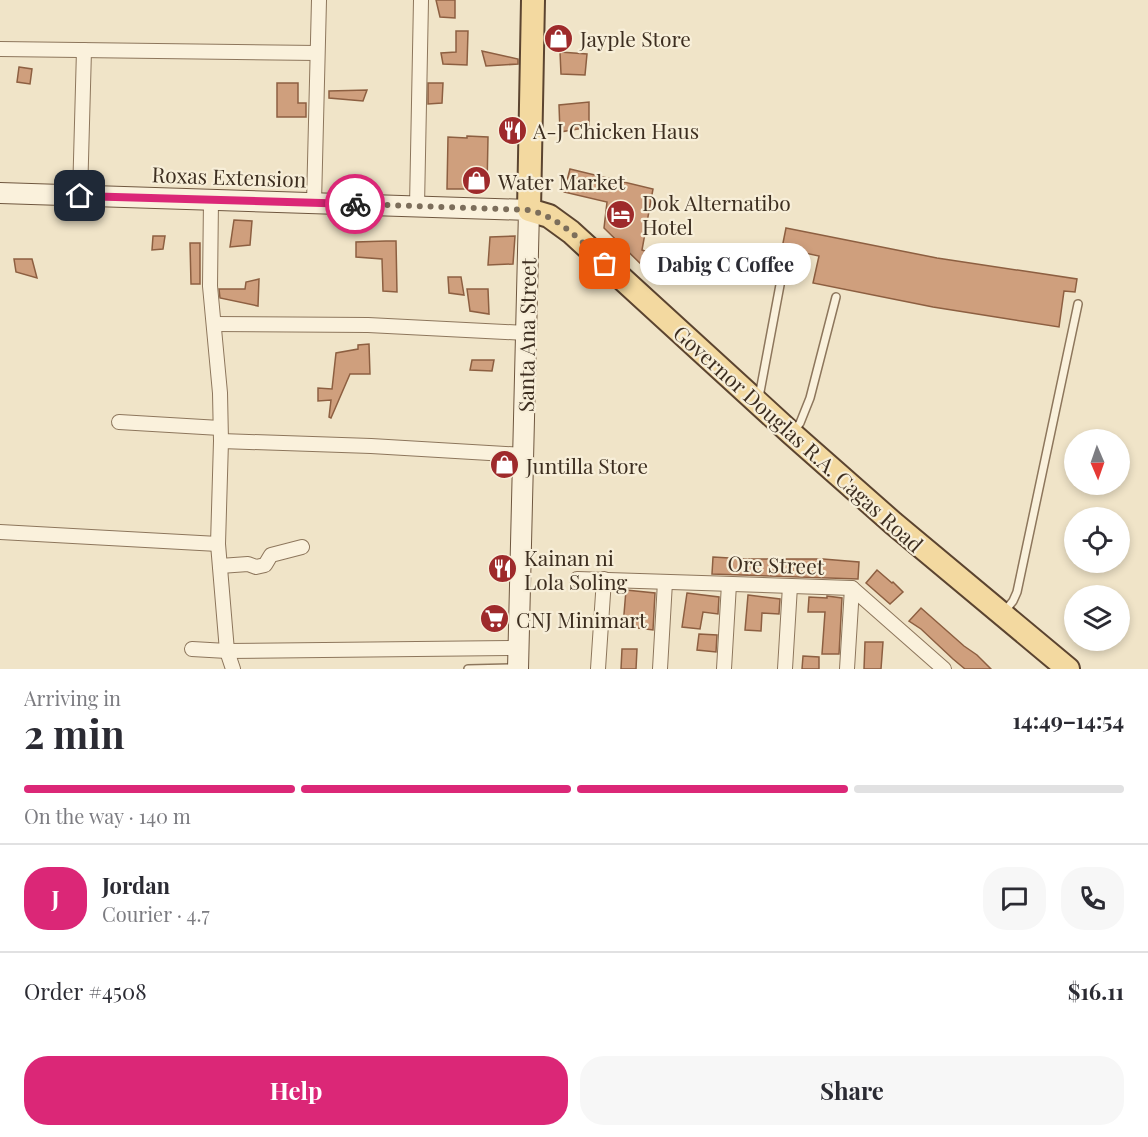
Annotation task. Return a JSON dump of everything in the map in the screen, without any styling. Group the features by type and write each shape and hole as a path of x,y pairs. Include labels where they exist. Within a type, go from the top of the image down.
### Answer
{"main road":[{"name":"Santa Ana Street","path":"518,669 533,0"},
{"name":"Roxas Extension","path":"0,193 529,210"},
{"name":"Governor Douglas R.A. Cagas Road","path":"529,210 549,216 571,232 758,404 893,523 1068,669"}],"street":[{"path":"314,203 319,0"},
{"path":"417,206 421,0"},
{"path":"0,49 317,53"},
{"path":"80,196 84,50"},
{"path":"211,200 210,286 220,393 218,544 227,651 233,669"},
{"path":"213,324 368,325 526,333"},
{"path":"118,422 220,435 524,455"},
{"path":"0,532 218,544"},
{"path":"220,566 248,564 256,567 265,566 271,555 302,547"},
{"name":"Ore Street","path":"577,579 852,588 944,669"},
{"path":"598,669 604,579"},
{"path":"660,669 665,582"},
{"path":"724,669 729,584"},
{"path":"785,669 790,586"},
{"path":"847,669 852,588"},
{"path":"192,649 227,651 519,648"}],"lane":[{"path":"758,404 780,285"},
{"path":"791,433 800,423 810,398 836,297"},
{"path":"1002,614 1013,602 1017,592 1078,304"},
{"path":"468,669 518,669"}],"building":[{"path":"436,0 455,0 455,18 440,17"},
{"path":"456,31 468,31 467,65 443,64 441,53 456,52"},
{"path":"482,51 518,59 518,64 486,66"},
{"path":"560,52 587,54 585,75 561,74"},
{"path":"19,67 32,69 30,84 17,82"},
{"path":"277,83 298,83 298,103 306,103 306,117 277,117"},
{"path":"428,83 443,83 442,103 428,104"},
{"path":"367,90 363,101 329,98 329,91"},
{"path":"589,102 589,127 560,132 559,105"},
{"path":"467,136 488,137 487,189 447,189 448,137 467,138"},
{"path":"570,169 653,189 642,250 651,253 647,270 604,228 607,202 564,192"},
{"path":"234,220 252,221 250,245 230,247"},
{"path":"786,228 937,258 1077,279 1075,292 1064,291 1059,327 933,307 813,283 819,256 782,248"},
{"path":"153,236 165,236 163,249 152,250"},
{"path":"515,236 513,264 488,265 490,237"},
{"path":"396,241 397,292 383,291 382,259 356,257 356,242"},
{"path":"190,243 200,243 200,284 191,284"},
{"path":"14,259 32,259 37,278 16,272"},
{"path":"448,277 461,277 464,295 449,293"},
{"path":"259,279 258,306 220,298 219,289 245,289 246,282"},
{"path":"467,289 488,289 489,314 470,311"},
{"path":"369,344 370,374 350,374 331,418 329,417 331,400 318,401 318,388 332,389 336,353 358,349 358,345"},
{"path":"472,360 494,360 492,371 470,370"},
{"path":"713,557 859,562 858,579 712,574"},
{"path":"877,570 903,592 890,604 866,583"},
{"path":"626,590 655,593 653,630 623,626"},
{"path":"687,593 719,597 718,614 703,612 700,629 682,627"},
{"path":"748,595 780,599 779,614 762,613 761,631 745,630"},
{"path":"827,596 842,598 839,654 822,654 825,612 808,612 809,597 827,598"},
{"path":"921,608 991,669 965,669 909,621"},
{"path":"699,634 717,635 716,652 697,650"},
{"path":"865,642 883,642 881,669 864,669"},
{"path":"622,649 637,649 636,669 621,669"},
{"path":"803,656 819,657 819,669 802,669"}],"way so far":[{"path":"355,204 539,212 549,216 571,232 605,264"}],"place":[{"name":"Jayple Store","path":"559,38"},
{"name":"A-J Chicken Haus","path":"512,130"},
{"name":"Water Market","path":"477,181"},
{"name":"Dok Alternatibo Hotel","path":"621,214"},
{"name":"Dabig C Coffee","path":"605,264"},
{"name":"Juntilla Store","path":"505,465"},
{"name":"Kainan ni Lola Soling","path":"503,569"},
{"name":"CNJ Minimart","path":"495,619"}],"route":[{"path":"80,196 355,204"}]}
